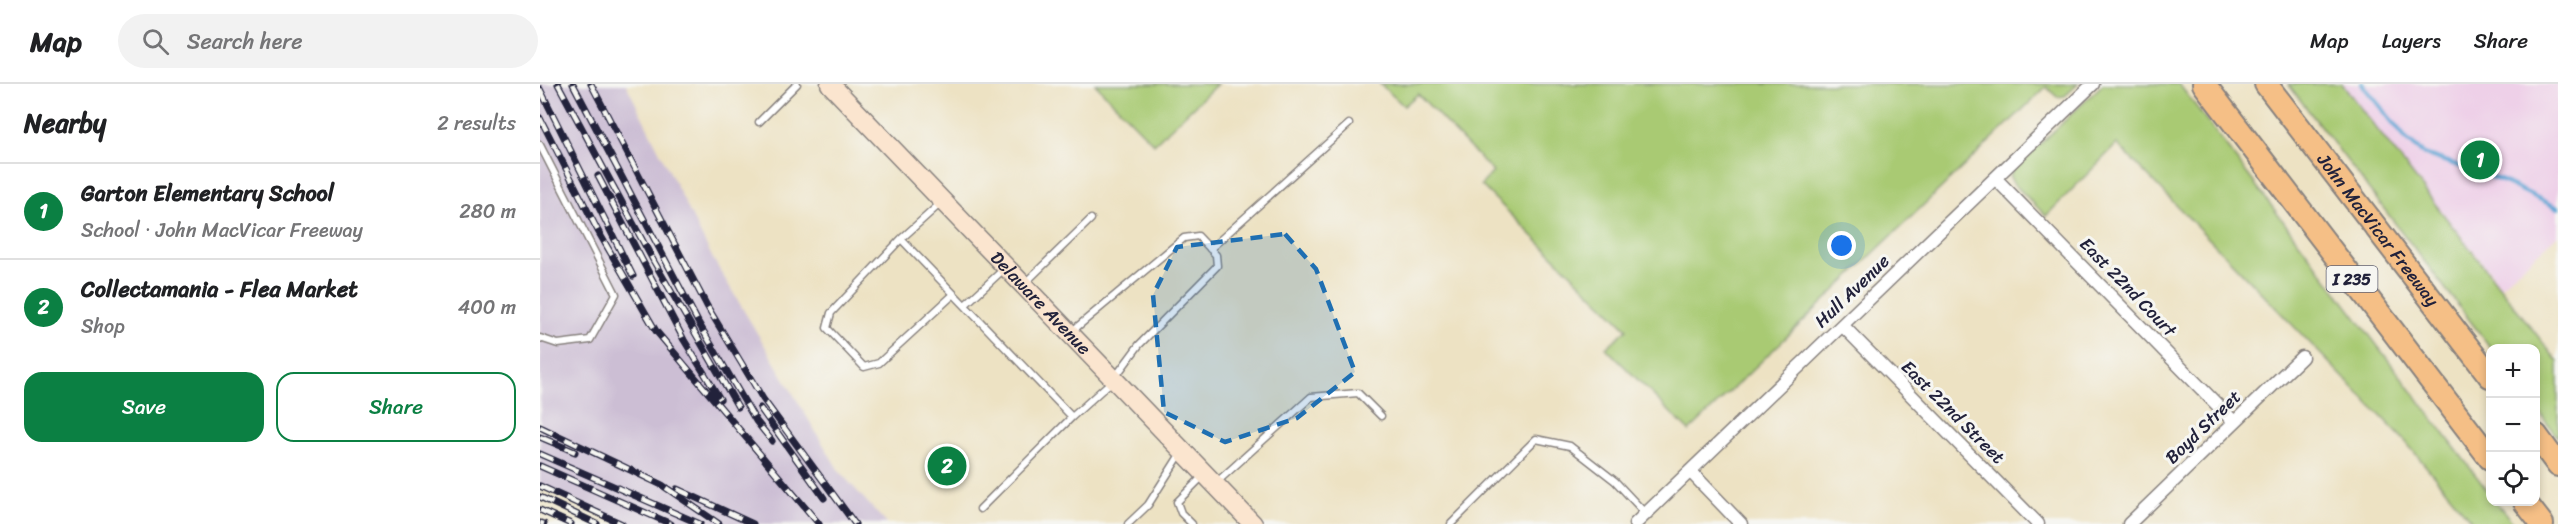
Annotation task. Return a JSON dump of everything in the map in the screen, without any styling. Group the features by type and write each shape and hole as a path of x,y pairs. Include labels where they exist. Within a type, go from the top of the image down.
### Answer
{"highway":[{"name":"John MacVicar Freeway","path":"2266,84 2486,371"},
{"name":"I 235","path":"2210,91 2486,453"},
{"path":"2540,442 2558,465"},
{"path":"2528,506 2542,524"}],"main road":[{"name":"Delaware Avenue","path":"830,84 1253,524"}],"street":[{"name":"Hull Avenue","path":"1635,524 2094,84"},
{"name":"East 22nd Court","path":"1995,178 2235,422"},
{"name":"East 22nd Street","path":"1842,325 2038,524"},
{"name":"Boyd Street","path":"2129,524 2302,357"},
{"path":"1690,471 1741,524"}],"lane":[{"path":"759,122 797,84"},
{"path":"1210,249 1349,124"},
{"path":"540,145 616,294 590,340 558,344 540,338"},
{"path":"942,201 901,239 831,313 827,328 864,367 879,363 954,294"},
{"path":"1022,286 1091,219"},
{"path":"980,509 1072,417 1113,380 1139,345 1217,266 1216,255 1198,236 1184,238 1068,334"},
{"path":"901,239 1072,417"},
{"path":"965,306 1005,267"},
{"path":"1192,524 1181,513 1177,502 1210,479 1311,397 1358,393 1381,416"},
{"path":"1451,524 1536,438 1570,446 1615,481 1646,514"},
{"path":"1128,524 1148,505 1182,451"}],"highlighted area":[{"path":"1285,234 1316,269 1355,372 1297,418 1225,442 1164,412 1153,295 1177,247"}],"shaded area":[{"path":"540,84 626,84 712,257 839,471 887,524 626,524 540,486"},
{"path":"2342,84 2558,84 2558,235 2501,286"}],"green space":[{"path":"1095,84 1217,84 1154,144"},
{"path":"1380,84 2078,84 2065,96 2057,97 2046,87 1689,431 1606,348 1627,329 1481,185 1493,172 1418,94 1404,106"},
{"path":"2103,84 2179,84 2486,489 2486,506 2499,506 2514,524 2474,524 2405,441 2117,144 2046,216 2013,183 2010,177 2012,171"},
{"path":"2288,84 2342,84 2558,362 2558,438 2540,413 2540,344 2488,344"}],"waterway":[{"path":"2362,84 2407,140 2424,154 2500,180 2558,208"}],"railway":[{"path":"558,84 653,260 738,407"},
{"path":"573,84 698,322 756,421 772,441"},
{"path":"591,84 707,306 763,399 855,524"},
{"path":"540,89 633,276"},
{"path":"540,118 598,231 656,331 819,524"},
{"path":"598,176 684,340 720,399"},
{"path":"760,408 824,498"},
{"path":"540,427 662,485 719,524"},
{"path":"540,437 575,452"},
{"path":"540,454 700,524"},
{"path":"540,466 671,524"},
{"path":"540,486 622,524"},
{"path":"677,489 753,524"},
{"path":"540,497 597,524"},
{"path":"540,510 571,524"},
{"path":"540,523 544,524"}],"place":[{"name":"Garton Elementary School","path":"2480,160"},
{"name":"Collectamania - Flea Market","path":"947,466"}]}
